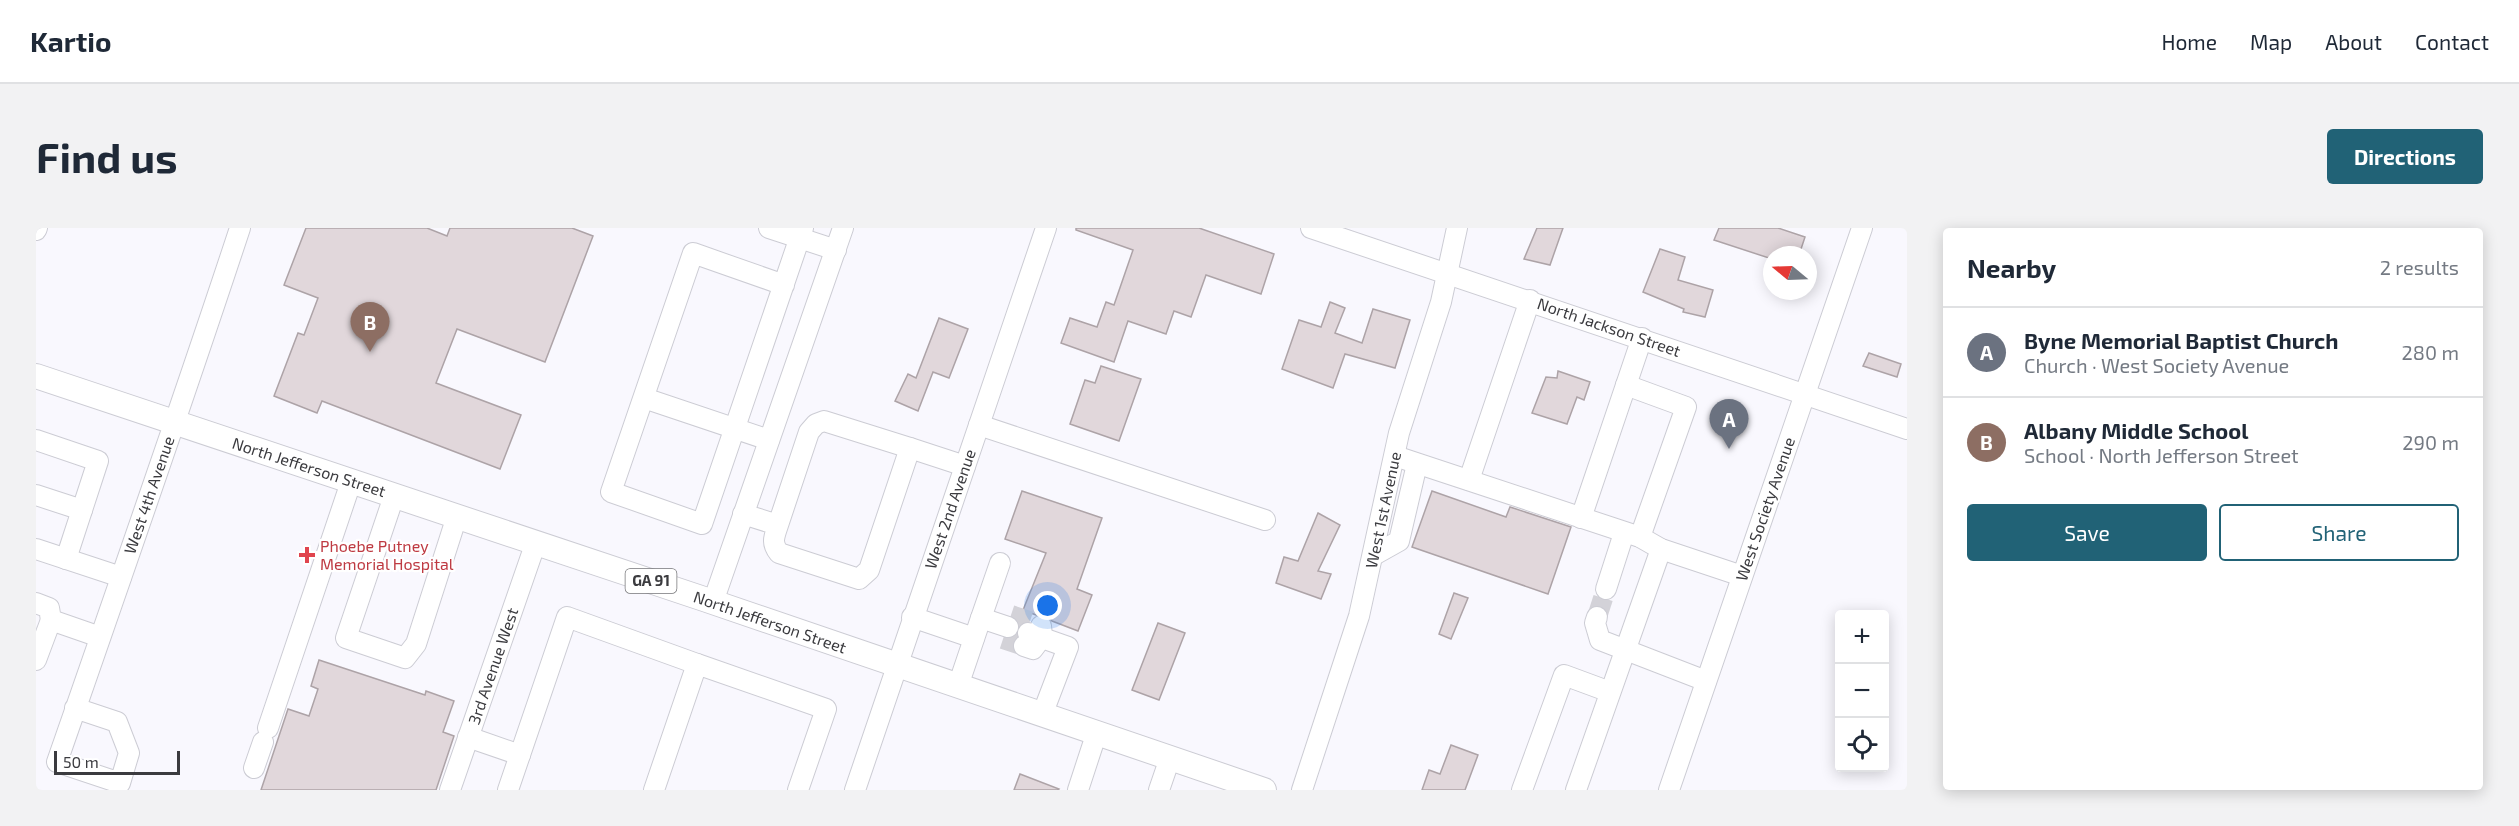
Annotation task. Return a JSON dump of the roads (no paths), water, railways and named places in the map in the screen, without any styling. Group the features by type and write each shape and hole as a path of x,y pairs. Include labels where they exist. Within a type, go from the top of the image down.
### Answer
{"main road":[{"name":"North Jefferson Street","path":"36,376 536,542 1096,735 1264,790"}],"street":[{"name":"West 4th Avenue","path":"75,708 117,722 129,753 120,783 57,762 75,708 175,423 240,228"},
{"path":"769,228 802,233 836,250"},
{"path":"713,602 843,228"},
{"name":"West 2nd Avenue","path":"855,790 1046,228"},
{"name":"North Jackson Street","path":"1311,228 1907,429"},
{"name":"West 1st Avenue","path":"1302,790 1359,616 1399,433 1449,273 1457,228"},
{"name":"West Society Avenue","path":"1669,790 1862,228"},
{"path":"784,285 693,254 611,492 702,524 802,233"},
{"path":"1469,480 1530,300"},
{"path":"1581,518 1642,338"},
{"path":"1606,589 1632,535 1686,406 1626,385"},
{"path":"644,398 769,440"},
{"path":"910,448 869,570 860,579 779,554 774,547 773,540 809,432 816,424 824,421 910,448 965,466"},
{"path":"979,425 1265,520"},
{"path":"36,440 98,461 66,559"},
{"path":"1395,456 1632,535 1661,549 1742,576"},
{"path":"1374,555 1399,541 1417,464"},
{"path":"254,768 351,482"},
{"path":"36,495 82,510"},
{"path":"394,496 345,638 405,658 416,644 457,516"},
{"path":"743,514 778,525"},
{"name":"3rd Avenue West","path":"450,790 536,542"},
{"path":"36,549 121,577"},
{"path":"1576,790 1661,549"},
{"path":"958,686 974,638 999,624 1000,563"},
{"path":"36,603 50,608 51,620 36,660"},
{"path":"508,790 567,616 826,709 798,790"},
{"path":"912,617 974,638"},
{"path":"1597,617 1595,624 1599,640 1706,681"},
{"path":"51,620 100,637"},
{"path":"1032,634 1068,647 1042,715"},
{"path":"654,790 698,664"},
{"path":"1522,790 1564,675 1610,692"},
{"path":"1078,790 1096,735"},
{"path":"468,737 520,755"},
{"path":"1159,790 1170,758"}],"tunnel":[{"path":"1597,617 1606,589"},
{"path":"1011,615 1032,622"},
{"path":"1003,639 1024,646"}],"place":[{"name":"Albany Middle School","path":"370,352"},
{"name":"Byne Memorial Baptist Church","path":"1729,449"},
{"name":"Phoebe Putney Memorial Hospital","path":"307,555"}]}
